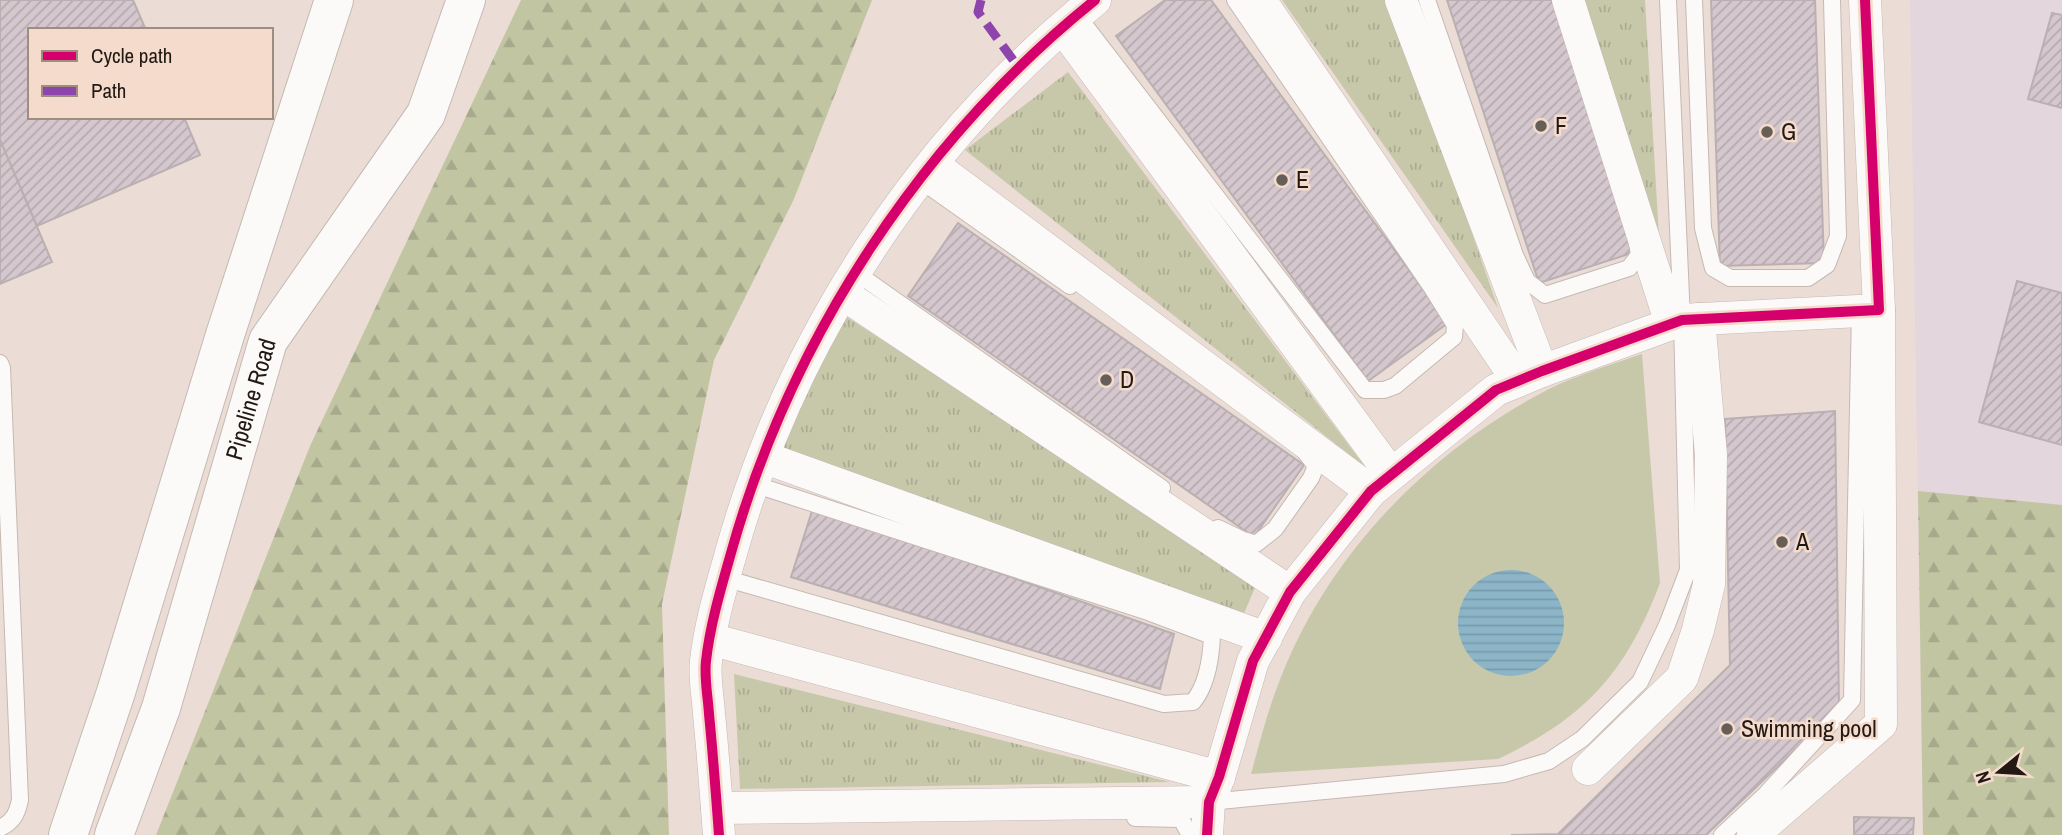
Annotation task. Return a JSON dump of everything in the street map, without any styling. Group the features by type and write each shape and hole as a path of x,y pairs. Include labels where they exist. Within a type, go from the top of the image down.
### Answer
{"main road":[{"name":"Pipeline Road","path":"68,835 116,692 225,335 334,0"},
{"name":"Pipeline Road","path":"114,835 161,708 268,341 426,114 466,0"}],"street":[{"path":"1260,0 1530,376"},
{"path":"1401,0 1530,376"},
{"path":"1568,0 1684,321 1712,455 1709,584 1698,630 1682,678 1588,769"},
{"path":"1753,835 1881,724 1865,0"},
{"path":"1214,789 718,822 706,663 710,639 739,524 758,470 822,328 898,208 926,172 989,99 1078,14 1381,483"},
{"path":"926,172 1381,483"},
{"path":"849,283 1290,592"},
{"path":"1207,835 1214,789 1253,660 1290,592 1381,483 1496,390 1684,321 1870,311"},
{"path":"758,470 1266,638"},
{"path":"710,639 1214,789"}],"lane":[{"path":"1078,14 1365,390 1384,390 1395,386 1454,337 1455,325 1235,0"},
{"path":"1427,0 1515,255 1527,281 1545,295 1629,268 1639,255 1636,237 1559,0"},
{"path":"1214,789 1504,774 1549,761 1582,739 1640,682 1667,625 1688,570 1684,321 1668,0"},
{"path":"1694,0 1703,228 1713,268 1730,278 1808,278 1827,265 1839,236 1832,0"},
{"path":"849,283 1223,532 1256,544 1275,529 1311,478 1316,466 1303,450 926,172"},
{"path":"1722,835 1766,794 1852,700 1870,311"},
{"path":"0,363 20,800 17,815 0,828"},
{"path":"724,578 1164,704 1193,702 1202,691 1212,648 1212,636 758,470"},
{"path":"718,822 1115,817 1181,820 1190,835"}],"shaded area":[{"path":"1910,0 2062,0 2062,835 1923,835"}],"green space":[{"path":"521,0 872,0 794,199 714,360 662,604 669,835 156,835 310,446"},
{"path":"1282,0 1391,0 1498,308"},
{"path":"1584,0 1645,0 1659,237"},
{"path":"1068,72 1366,468 965,150"},
{"path":"839,312 1257,583 1242,618 776,451"},
{"path":"1642,354 1660,583 1633,643 1599,689 1555,727 1498,759 1251,774 1276,689 1302,632 1327,588 1388,510 1424,475 1463,443 1504,415 1558,385"},
{"path":"1918,491 2062,505 2062,835 1923,835"},
{"path":"734,674 1170,782 740,789"}],"water":[{"path":"1511,570 1531,574 1548,586 1560,603 1564,623 1560,643 1548,660 1531,672 1511,676 1491,672 1474,660 1462,643 1458,623 1462,603 1474,586 1491,574"}],"building":[{"path":"0,0 133,0 145,28 28,28 28,119 185,119 200,155 37,226 0,140"},
{"name":"E","path":"1165,0 1211,0 1448,323 1368,381 1116,36"},
{"name":"F","path":"1447,0 1553,0 1635,252 1539,283"},
{"name":"G","path":"1711,0 1815,0 1824,263 1720,266"},
{"path":"2052,13 2062,15 2062,108 2028,99"},
{"path":"0,140 52,262 0,284"},
{"name":"D","path":"958,223 1304,465 1254,537 908,296"},
{"path":"2017,281 2062,293 2062,445 1979,422"},
{"name":"A","path":"1835,411 1839,708 1706,835 1511,835 1558,834 1730,665 1725,419"},
{"path":"813,508 1174,634 1160,689 791,577"},
{"path":"1854,817 1914,818 1913,835 1854,835"}],"marked path":[{"path":"981,0 978,12 1019,68"}],"cycle path":[{"path":"719,835 706,681 708,647 731,553 757,473 789,396 827,320 870,248 919,180 973,115 1032,55 1095,0"},
{"path":"1207,835 1209,802 1253,661 1290,592 1371,491 1496,390 1682,320 1879,310 1865,0"}],"place":[{"name":"F","path":"1541,126"},
{"name":"G","path":"1767,132"},
{"name":"E","path":"1282,180"},
{"name":"D","path":"1106,380"},
{"name":"A","path":"1782,542"},
{"name":"Swimming pool","path":"1727,729"}]}
